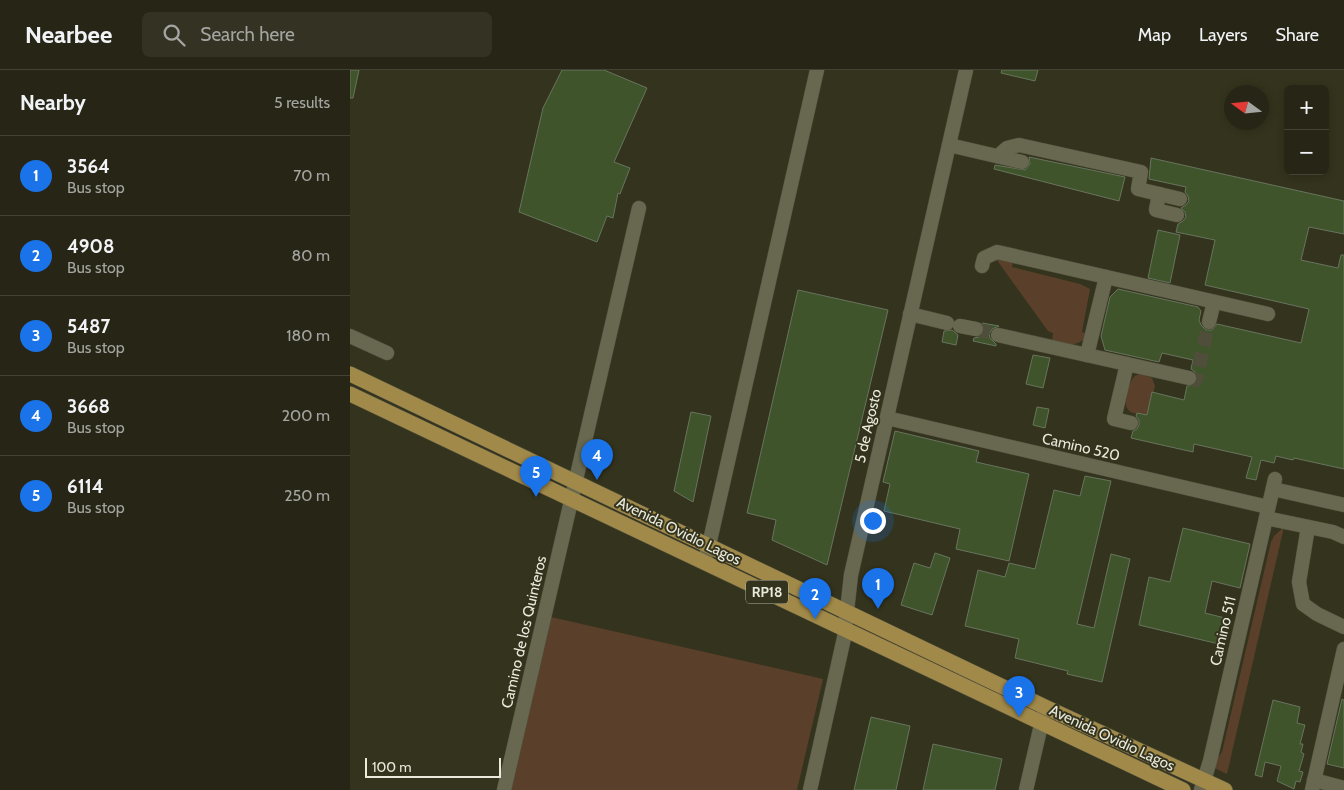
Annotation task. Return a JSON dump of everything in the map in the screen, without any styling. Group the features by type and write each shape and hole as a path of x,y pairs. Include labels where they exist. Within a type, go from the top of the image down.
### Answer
{"main road":[{"name":"Avenida Ovidio Lagos","path":"350,374 1045,707 1202,785 1225,790"},
{"name":"Avenida Ovidio Lagos","path":"350,394 1183,790"}],"street":[{"path":"704,562 817,70"},
{"name":"5 de Agosto","path":"810,790 846,629 850,575 966,70"},
{"path":"949,145 1022,162"},
{"path":"998,156 1007,148 1019,145 1141,172 1138,189 1180,199"},
{"path":"1159,194 1156,210 1176,215"},
{"name":"Camino de los Quinteros","path":"504,790 639,208"},
{"path":"982,266 984,258 997,252 1268,314"},
{"path":"1087,355 1106,277"},
{"path":"1209,322 1214,302"},
{"path":"910,314 976,329"},
{"path":"998,335 1189,378"},
{"path":"350,336 387,353"},
{"path":"1127,364 1114,419 1131,424"},
{"name":"Camino 520","path":"886,418 1267,512 1308,527 1333,532 1344,537"},
{"name":"Camino 511","path":"1202,785 1274,484 1344,505"},
{"path":"1308,527 1299,582 1303,604 1317,614 1344,626"},
{"path":"1344,649 1313,785 1344,788"},
{"path":"1026,790 1045,707"}],"shaded area":[{"path":"996,259 1013,261 1012,267 1080,284 1090,289 1082,332 1087,334 1084,339 1076,344 1052,341 1053,333 1048,331"},
{"path":"1141,374 1152,378 1155,386 1147,415 1131,412 1126,405 1130,383 1135,376"},
{"path":"1284,527 1227,774 1212,767 1222,752 1271,542 1274,536"},
{"path":"551,617 823,679 797,790 511,790"}],"building":[{"path":"350,70 359,70 353,98 350,98"},
{"path":"562,70 604,70 647,88 614,162 630,168 620,194 618,193 613,218 607,216 597,242 519,212 543,108"},
{"path":"1002,70 1038,70 1035,81 1001,73"},
{"path":"1029,157 1125,177 1119,201 994,169 995,165 1025,170 1030,164"},
{"path":"1151,158 1344,201 1344,234 1309,227 1301,260 1338,268 1341,255 1344,255 1344,469 1276,456 1274,463 1261,460 1256,480 1246,478 1252,457 1194,444 1193,452 1131,438 1133,431 1139,425 1137,413 1147,415 1152,392 1184,400 1187,386 1195,384 1197,376 1191,369 1193,360 1162,353 1159,362 1105,350 1101,336 1110,297 1118,289 1198,307 1201,311 1199,320 1206,330 1212,330 1217,324 1301,343 1309,309 1205,285 1215,240 1176,232 1178,224 1186,217 1185,212 1181,208 1189,201 1185,192 1186,187 1149,179"},
{"path":"1158,230 1180,235 1170,283 1148,278"},
{"path":"798,290 888,310 827,565 772,540 776,520 747,513"},
{"path":"982,323 999,326 992,329 989,334 996,346 973,341 974,338 983,334 985,330"},
{"path":"952,330 958,335 956,345 942,342 944,331"},
{"path":"1033,355 1050,358 1043,388 1026,384"},
{"path":"1037,407 1049,409 1045,428 1033,425"},
{"path":"691,412 711,416 693,502 674,491"},
{"path":"895,431 979,451 976,462 1029,474 1009,561 956,549 960,529 884,511 890,484 883,482"},
{"path":"1085,476 1111,481 1077,624 1094,628 1111,554 1130,559 1102,682 1067,674 1068,671 1015,658 1019,639 965,626 978,570 1005,577 1009,563 1035,569 1054,490 1080,496"},
{"path":"1183,528 1250,544 1240,588 1212,581 1205,613 1225,618 1219,644 1139,625 1149,577 1170,582"},
{"path":"935,553 950,558 932,615 901,605 914,563 930,568"},
{"path":"1342,699 1344,700 1344,768 1327,764"},
{"path":"1273,700 1300,707 1297,723 1305,725 1300,744 1303,744 1301,752 1304,754 1299,771 1303,772 1300,782 1296,781 1294,789 1277,781 1281,766 1265,762 1262,777 1255,775"},
{"path":"871,717 910,726 896,790 854,790"},
{"path":"933,744 1002,759 995,790 923,790"}],"tunnel":[{"path":"1189,378 1196,380 1209,322"},
{"path":"976,329 998,335"}],"place":[{"name":"3668","path":"597,480"},
{"name":"6114","path":"536,497"},
{"name":"3564","path":"878,609"},
{"name":"4908","path":"815,619"},
{"name":"5487","path":"1019,717"}]}
